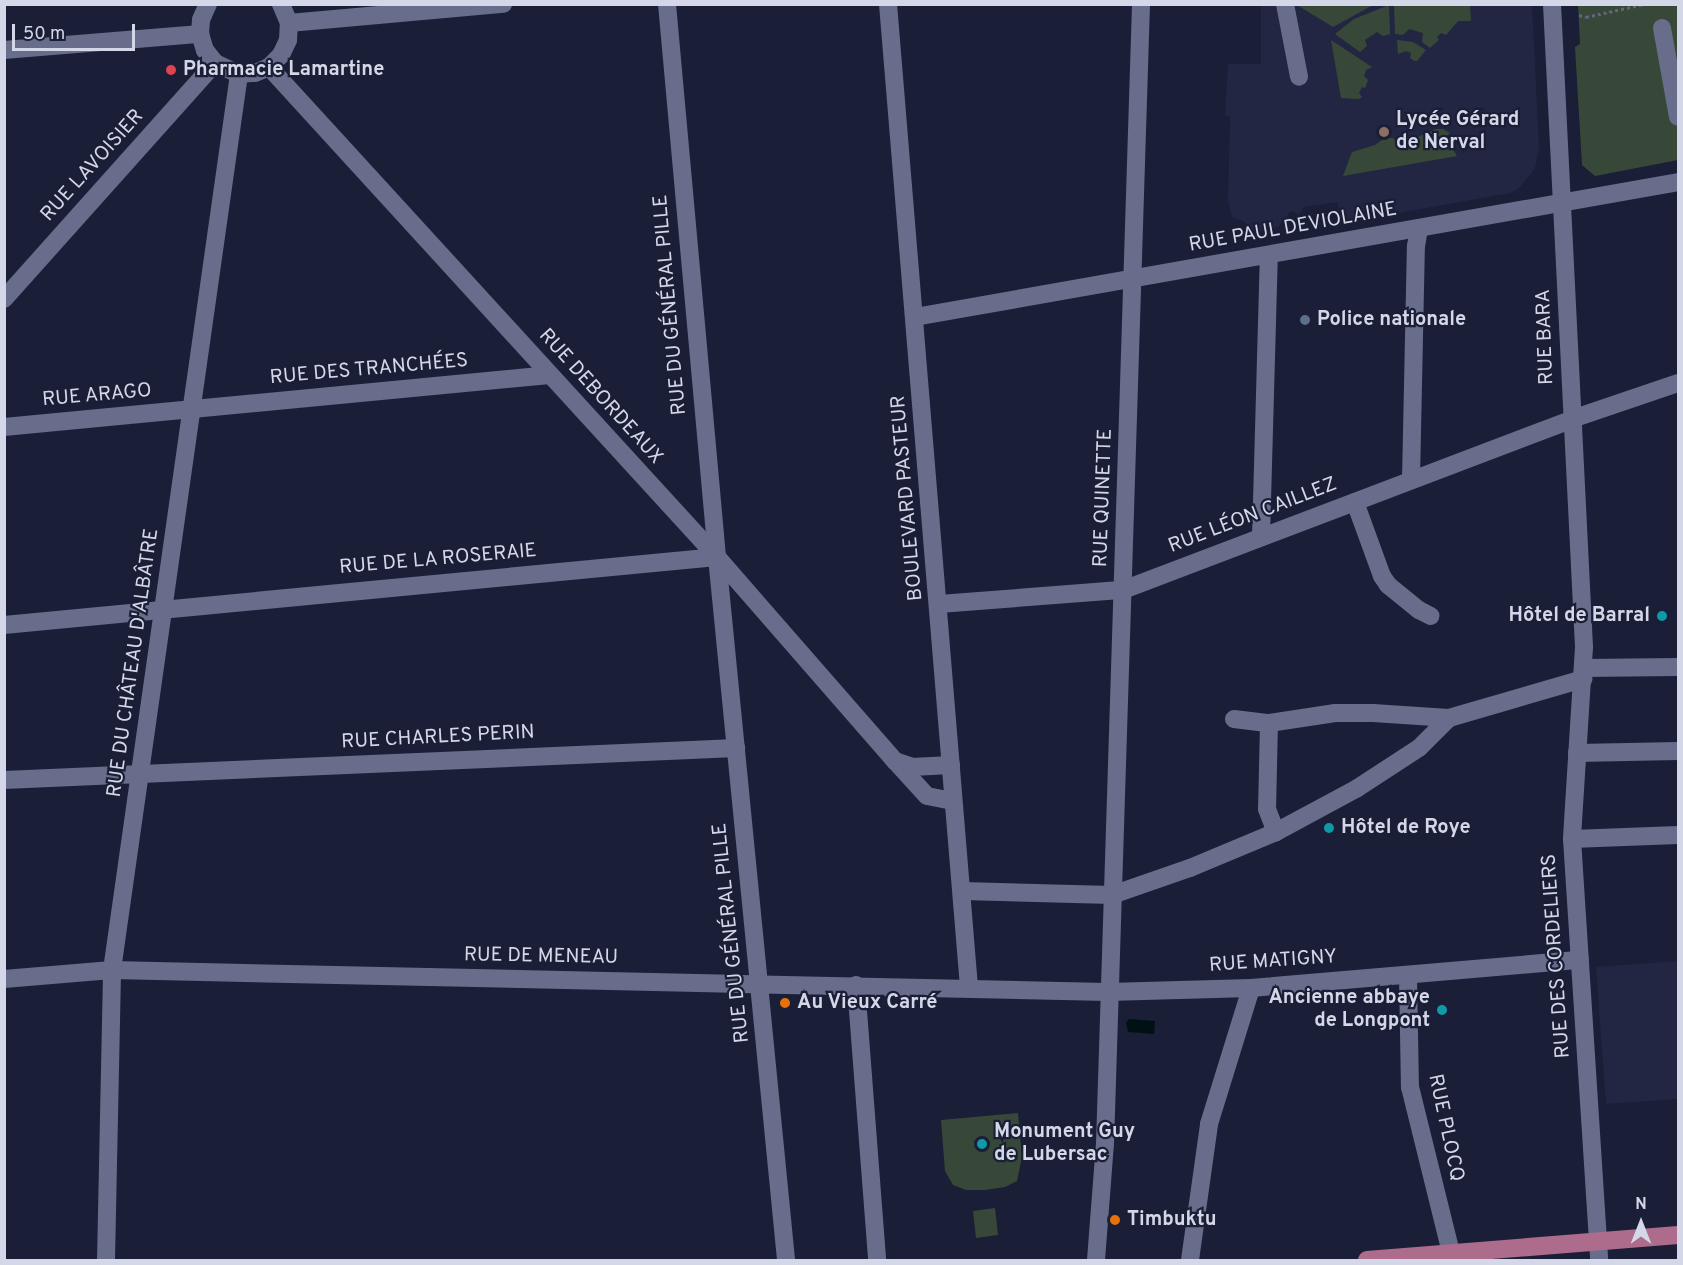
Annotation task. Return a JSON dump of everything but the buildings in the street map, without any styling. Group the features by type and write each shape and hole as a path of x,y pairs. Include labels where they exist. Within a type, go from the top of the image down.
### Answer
{"main road":[{"path":"1367,1260 1678,1235"}],"street":[{"path":"207,4 201,20 200,34 204,50 215,63 239,74 255,73 269,67 281,55 288,40 289,23 281,4"},
{"path":"289,23 503,4"},
{"name":"RUE DU GÉNÉRAL PILLE","path":"667,4 717,556 786,1260"},
{"name":"BOULEVARD PASTEUR","path":"888,4 939,604 953,801 963,891 969,988"},
{"name":"RUE QUINETTE","path":"1096,1260 1104,1144 1141,4"},
{"path":"1286,4 1299,77"},
{"name":"RUE BARA","path":"1552,4 1583,674"},
{"path":"1662,28 1678,117"},
{"path":"4,50 200,34"},
{"name":"RUE LAVOISIER","path":"4,299 215,63"},
{"name":"RUE DEBORDEAUX","path":"269,67 717,556 927,796 953,801"},
{"name":"RUE DU CHÂTEAU D'ALBÂTRE","path":"106,1260 112,970 239,74"},
{"name":"RUE PAUL DEVIOLAINE","path":"915,317 1678,182"},
{"path":"1411,480 1416,246 1419,229"},
{"path":"1261,537 1269,255"},
{"name":"RUE DES TRANCHÉES","path":"193,409 550,375"},
{"name":"RUE LÉON CAILLEZ","path":"939,604 1123,590 1572,418 1678,383"},
{"name":"RUE ARAGO","path":"4,427 193,409"},
{"path":"1355,502 1382,576 1388,585 1419,610 1431,616"},
{"name":"RUE DE LA ROSERAIE","path":"4,625 717,556"},
{"path":"722,601 741,585"},
{"path":"1234,719 1269,723 1335,713 1449,718 1583,674 1678,668"},
{"name":"RUE DES CORDELIERS","path":"1583,674 1572,839 1599,1260"},
{"path":"963,891 1112,896 1190,868 1276,832 1356,789 1419,748 1449,718"},
{"path":"1269,723 1267,809 1276,832"},
{"name":"RUE CHARLES PERIN","path":"4,780 736,748"},
{"path":"1577,753 1678,751"},
{"path":"895,761 912,767 951,765"},
{"path":"1572,839 1678,835"},
{"name":"RUE MATIGNY","path":"969,988 1108,992 1251,988 1580,960"},
{"name":"RUE DE MENEAU","path":"4,979 112,970 969,988"},
{"name":"RUE PLOCQ","path":"1408,975 1410,1087 1451,1253"},
{"path":"856,985 877,1260"},
{"path":"1190,1260 1209,1124 1251,988"}],"path":[{"path":"1579,15 1586,16 1644,4"}],"shaded area":[{"name":"Lycée Gérard de Nerval","path":"1261,5 1532,5 1539,147 1535,168 1520,187 1511,193 1341,223 1337,202 1304,207 1299,215 1291,211 1278,227 1255,233 1245,222 1232,217 1228,201 1230,116 1225,116 1228,64 1261,64"},
{"path":"1678,961 1678,1112 1677,1099 1606,1104 1596,967"},
{"path":"1129,1019 1155,1021 1154,1034 1128,1032 1126,1023"}],"green space":[{"path":"1297,4 1373,5 1333,27"},
{"path":"1389,5 1390,34 1383,36 1377,32 1365,40 1367,46 1360,52 1335,34 1354,19"},
{"path":"1394,5 1470,5 1471,21 1458,21 1446,35 1441,33 1437,37 1439,40 1430,48 1422,42 1423,33 1409,29 1403,35 1395,34"},
{"path":"1578,5 1678,5 1678,160 1595,176 1582,165 1575,47 1580,44"},
{"path":"1331,40 1372,67 1366,70 1364,76 1368,80 1365,88 1362,87 1359,93 1362,97 1359,99 1341,98"},
{"path":"1397,40 1413,42 1426,50 1417,61 1414,61 1410,58 1411,53 1406,51 1398,54"},
{"path":"1436,129 1443,129 1450,133 1440,142 1445,148 1451,146 1457,156 1343,176 1352,152 1375,145 1385,138 1393,138 1399,145"},
{"path":"1018,1113 1022,1157 1017,1181 1005,1187 985,1190 966,1190 953,1185 945,1171 941,1120"},
{"path":"995,1208 998,1235 976,1238 973,1211"}],"place":[{"name":"Pharmacie Lamartine","path":"171,70"},
{"name":"Lycée Gérard de Nerval","path":"1384,132"},
{"name":"Police nationale","path":"1305,320"},
{"name":"Hôtel de Barral","path":"1662,616"},
{"name":"Hôtel de Roye","path":"1329,828"},
{"name":"Au Vieux Carré","path":"785,1003"},
{"name":"Ancienne abbaye de Longpont","path":"1442,1010"},
{"name":"Monument Guy de Lubersac","path":"982,1144"},
{"name":"Timbuktu","path":"1115,1220"}]}
